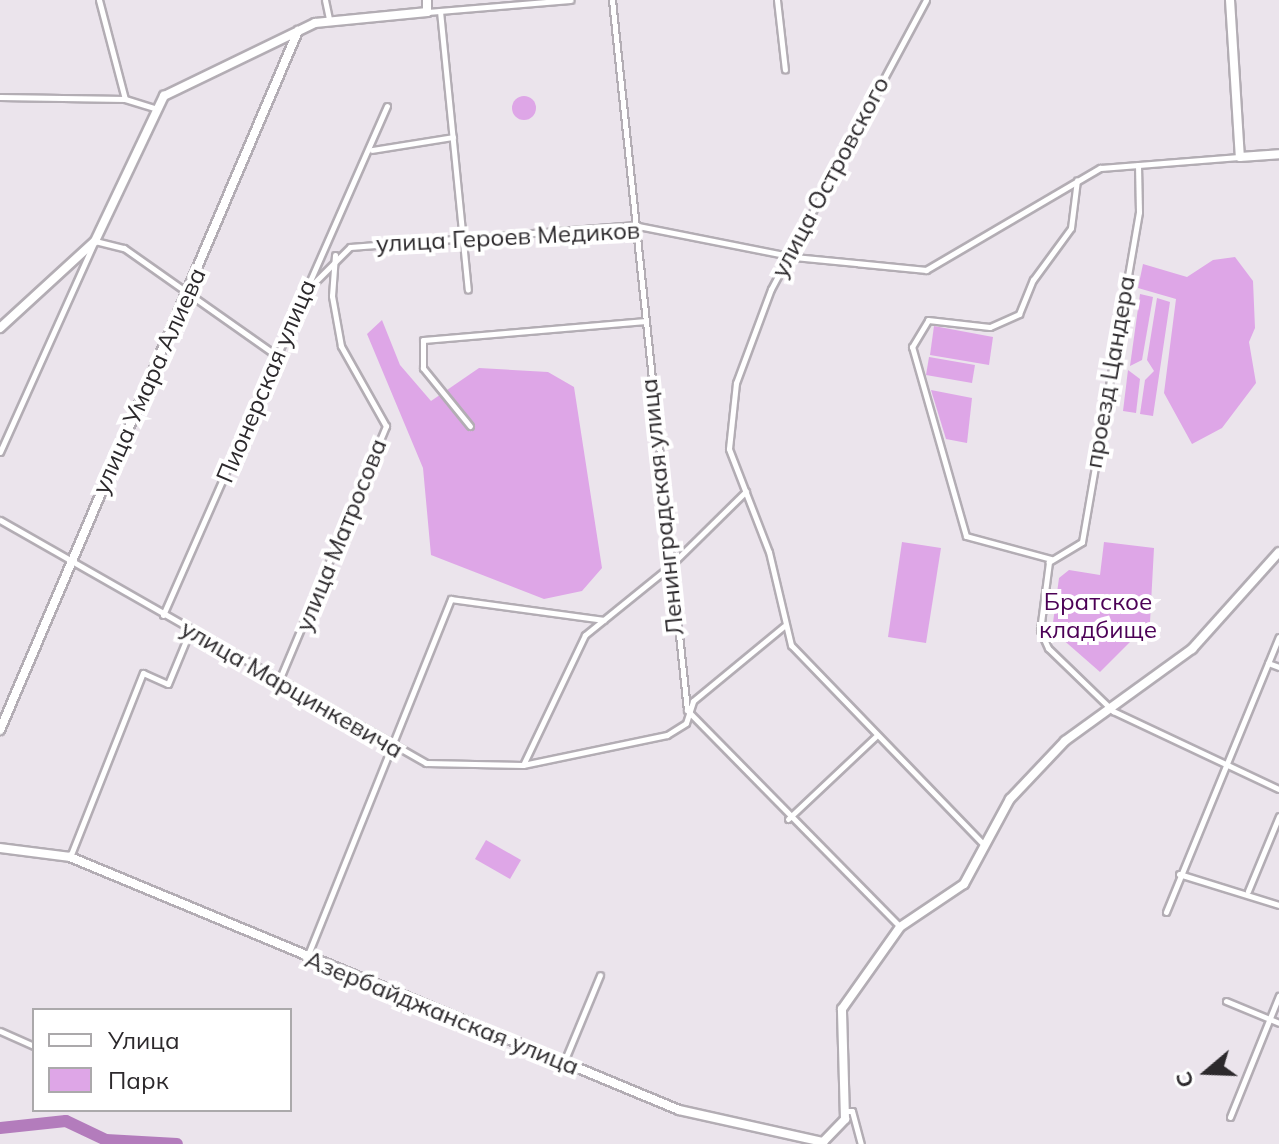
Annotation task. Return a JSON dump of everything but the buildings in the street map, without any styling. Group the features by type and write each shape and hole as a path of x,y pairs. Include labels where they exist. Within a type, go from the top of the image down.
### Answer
{"main road":[{"path":"0,328 95,241 154,108 176,88 329,19 427,12 427,0"},
{"path":"1230,0 1240,157"},
{"name":"улица Умара Алиева","path":"0,730 70,560 189,293 298,31"},
{"name":"улица Героев Медиков","path":"1240,157 1279,154"},
{"path":"825,1143 842,1128 846,1111 840,1013 900,927 964,884 983,844 1038,768 1192,649 1279,552"},
{"name":"Азербайджанская улица","path":"0,848 70,857 306,958 699,1116 825,1143"}],"street":[{"path":"99,0 125,99"},
{"path":"325,0 329,19"},
{"path":"427,12 570,0"},
{"name":"Ленинградская улица","path":"612,0 643,321 687,710"},
{"path":"777,0 785,70"},
{"name":"улица Островского","path":"926,0 785,256 730,414 729,449 769,552 784,626 791,645 875,737 983,844"},
{"path":"440,11 468,290"},
{"path":"0,97 125,99 154,108"},
{"name":"Пионерская улица","path":"163,615 250,423 273,353 372,150 387,106"},
{"path":"372,150 453,137"},
{"name":"улица Героев Медиков","path":"336,253 464,238 633,225 785,256 926,270 1100,168 1240,157"},
{"name":"проезд Цандера","path":"1052,559 1082,542 1139,212 1138,165"},
{"path":"1077,180 1071,228 1033,280 1019,314 990,327 928,320 912,347 966,536 1052,559 1042,639 1113,711 1279,789"},
{"path":"0,452 95,241 124,248 273,353"},
{"path":"303,294 336,253"},
{"name":"улица Матросова","path":"278,683 386,426 341,346 332,296 336,253"},
{"path":"470,426 423,368 423,340 643,321"},
{"path":"523,765 572,656 604,620 669,567 746,491"},
{"name":"улица Марцинкевича","path":"0,520 391,748 426,763 523,765 646,743 681,727 687,710 784,626"},
{"path":"306,958 451,599 604,620"},
{"path":"70,857 143,673 168,684 190,631"},
{"path":"1166,912 1179,874 1279,637"},
{"path":"1268,663 1279,667"},
{"path":"687,710 788,819 900,927"},
{"path":"788,819 875,737"},
{"path":"1248,891 1279,816"},
{"path":"1179,874 1229,892 1248,891 1279,905"},
{"path":"563,1063 600,975"},
{"path":"1230,1117 1279,996"},
{"path":"1226,1001 1279,1023"},
{"path":"0,1031 32,1045"},
{"path":"846,1111 852,1111 861,1144"}],"green space":[{"path":"524,96 535,103 536,108 529,119 524,120 513,113 512,108 519,97"},
{"path":"1235,257 1253,281 1255,328 1249,342 1256,383 1222,428 1192,444 1164,393 1176,299 1138,288 1143,264 1187,277 1213,260"},
{"path":"1140,294 1153,297 1142,360 1130,366"},
{"path":"1157,298 1170,302 1153,416 1140,414 1145,380 1154,371 1147,360"},
{"path":"382,320 400,365 431,401 479,368 548,372 574,387 602,568 582,591 544,599 431,555 423,468 367,334"},
{"path":"934,326 993,337 989,365 930,355"},
{"path":"929,357 975,365 972,383 926,375"},
{"path":"1128,370 1140,379 1136,413 1123,411"},
{"path":"931,390 972,398 967,443 946,439"},
{"path":"902,542 941,548 926,643 888,637"},
{"name":"Братское кладбище","path":"1104,542 1154,548 1150,622 1100,672 1052,630 1059,578 1069,570 1100,575"},
{"path":"486,840 521,860 510,879 475,859"}],"waterway":[{"path":"0,1128 66,1121 106,1140 177,1144"}]}
